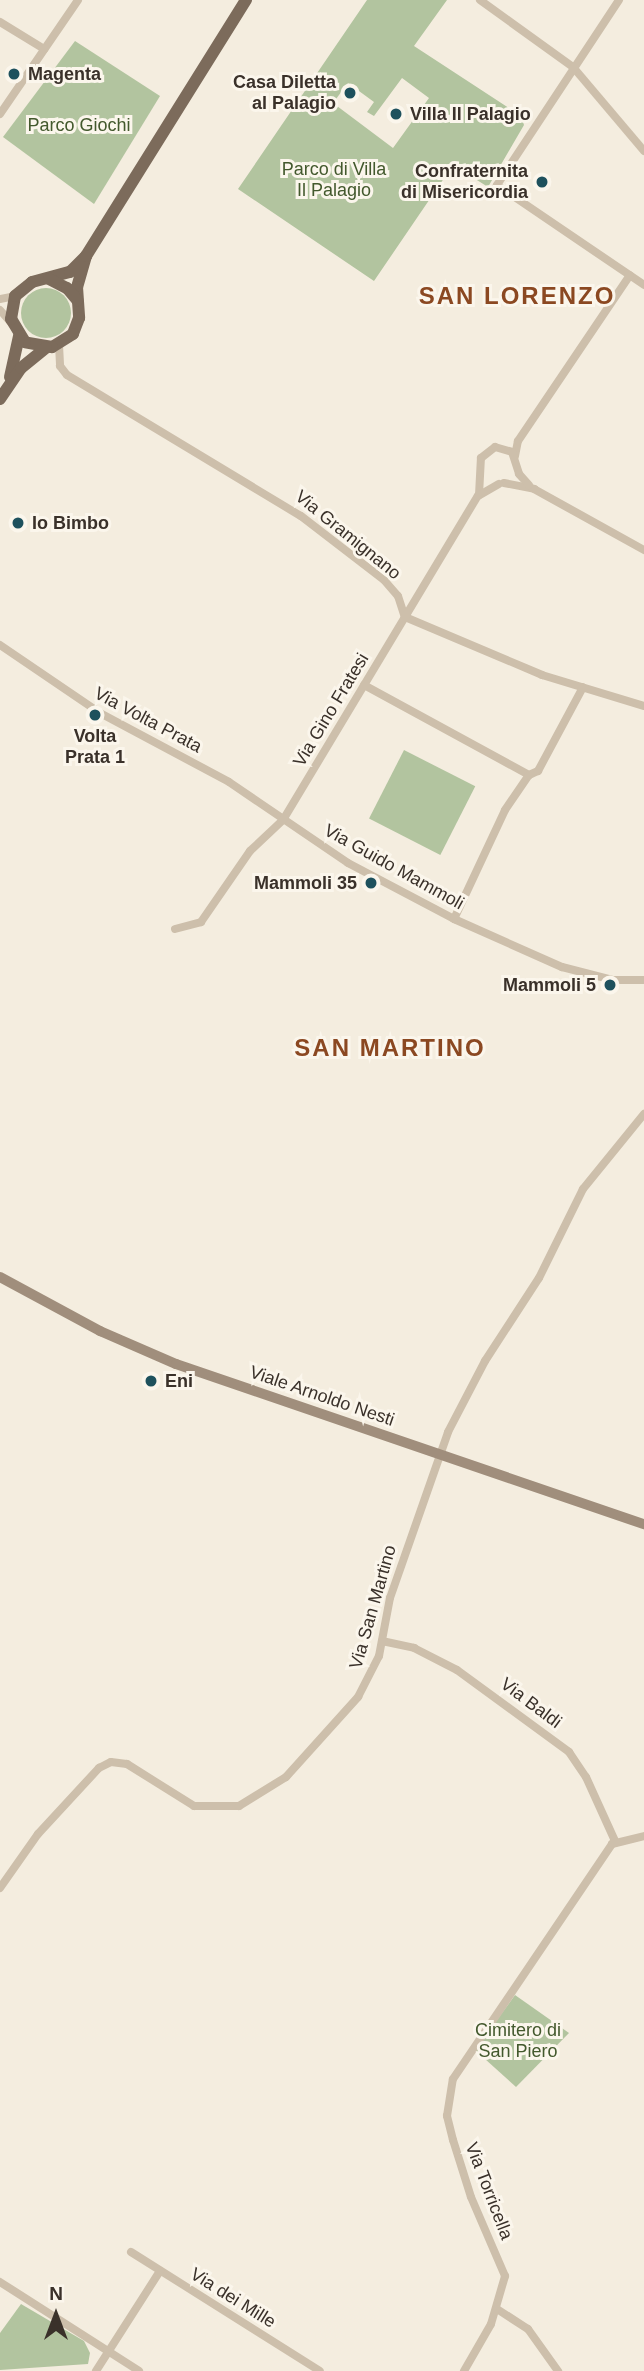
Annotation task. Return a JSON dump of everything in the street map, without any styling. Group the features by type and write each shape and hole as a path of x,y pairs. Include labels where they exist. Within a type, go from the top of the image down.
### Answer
{"main road":[{"path":"3,393 19,337 12,324 15,296 32,282 70,272 86,256 246,0"},
{"path":"3,393 28,361 52,347 77,326 77,300 86,256"},
{"path":"49,279 68,288 77,300"},
{"path":"19,337 52,347"}],"street":[{"path":"0,114 78,0"},
{"path":"480,0 573,67 644,151"},
{"path":"619,0 497,185 644,285"},
{"path":"0,22 44,49"},
{"path":"478,496 502,483 516,461 518,441 630,275"},
{"path":"0,299 15,296"},
{"path":"0,310 12,324"},
{"name":"Via Gramignano","path":"52,347 67,375 301,516 384,580 398,596 405,617"},
{"path":"478,496 486,450 518,441"},
{"path":"504,447 534,489"},
{"path":"481,472 502,483 534,489 644,551"},
{"name":"Via Gino Fratesi","path":"283,820 478,496"},
{"path":"405,617 542,676 644,706"},
{"name":"Via Volta Prata","path":"0,645 100,713 229,782 283,820"},
{"path":"363,685 529,775"},
{"path":"454,919 505,810 529,775 538,771 583,687"},
{"path":"175,929 201,922 250,851 283,820"},
{"name":"Via Guido Mammoli","path":"283,820 348,863 454,919 562,967 612,980 644,980"},
{"name":"Via San Martino","path":"0,1888 64,1804 99,1768 111,1762 127,1764 182,1800 205,1808 239,1806 269,1790 313,1750 358,1697 373,1672 390,1598 438,1454 485,1361 539,1278 583,1189 644,1114"},
{"name":"Viale Arnoldo Nesti","path":"0,1277 100,1331 176,1364 644,1524"},
{"name":"Via Baldi","path":"382,1641 414,1647 457,1670 569,1752 586,1777 615,1841"},
{"path":"615,1841 644,1836"},
{"name":"Via Torricella","path":"464,2371 497,2309 505,2276 471,2197 453,2140 447,2116 453,2079 615,1841"},
{"name":"Via dei Mille","path":"131,2252 320,2371"},
{"path":"96,2371 160,2271"},
{"path":"0,2282 139,2371"},
{"path":"497,2309 528,2329 558,2371"}],"green space":[{"name":"Parco di Villa Il Palagio","path":"367,0 447,0 414,46 521,116 524,125 488,187 453,165 374,281 238,189","holes":["402,78 429,98 393,148 333,103 348,83 374,102 367,112 374,116"]},
{"name":"Parco Giochi","path":"75,41 160,96 94,204 3,137"},
{"path":"46,288 64,295 71,313 64,331 46,338 28,331 21,313 28,295"},
{"path":"404,750 475,786 440,855 369,819"},
{"name":"Cimitero di San Piero","path":"515,1995 569,2033 516,2087 475,2050"},
{"path":"21,2304 84,2341 90,2353 88,2364 0,2370 0,2333"}],"place":[{"name":"Magenta","path":"14,74"},
{"name":"Casa Diletta al Palagio","path":"350,93"},
{"name":"Villa Il Palagio","path":"396,114"},
{"name":"Confraternita di Misericordia","path":"542,182"},
{"name":"Io Bimbo","path":"18,523"},
{"name":"Volta Prata 1","path":"95,715"},
{"name":"Mammoli 35","path":"371,883"},
{"name":"Mammoli 5","path":"610,985"},
{"name":"Eni","path":"151,1381"}],"district":[{"name":"SAN LORENZO","path":"517,296"},
{"name":"SAN MARTINO","path":"390,1048"}]}
